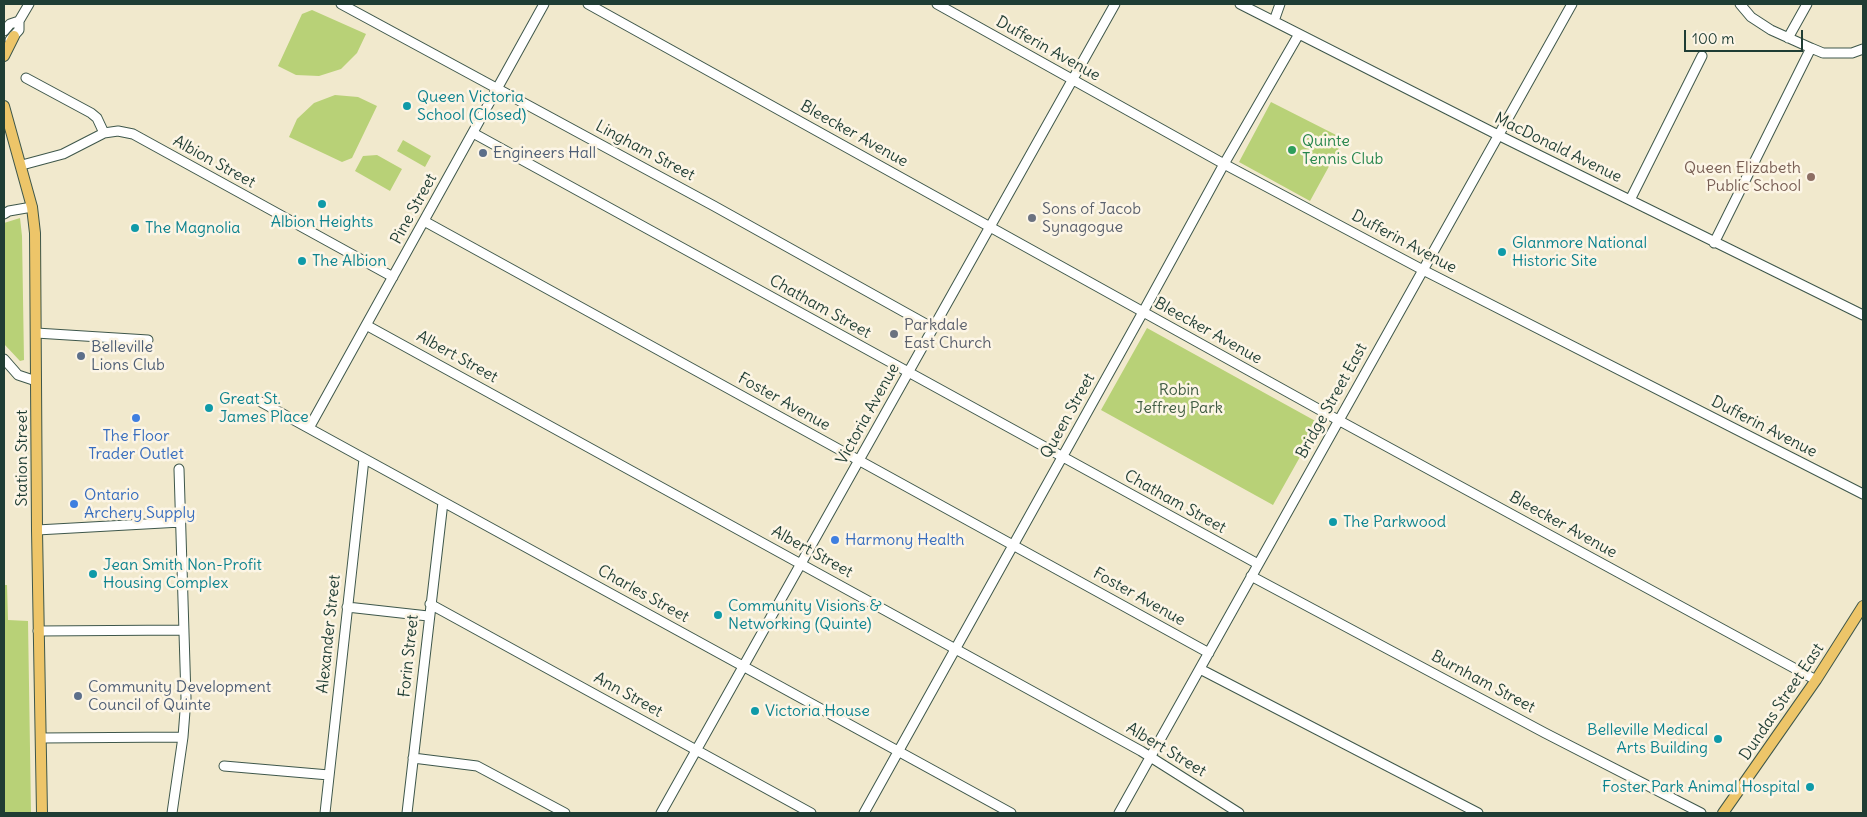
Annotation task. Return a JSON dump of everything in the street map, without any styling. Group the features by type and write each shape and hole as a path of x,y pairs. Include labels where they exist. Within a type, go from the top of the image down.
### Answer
{"main road":[{"path":"4,56 14,36"},
{"name":"Station Street","path":"4,106 22,165 32,206 35,233 38,631 42,813"},
{"name":"Dundas Street East","path":"1723,813 1816,680 1863,606"}],"street":[{"path":"4,45 18,30 19,21 29,4"},
{"name":"Lingham Street","path":"341,4 714,206 934,328"},
{"name":"Pine Street","path":"309,428 544,4"},
{"name":"Bleecker Avenue","path":"588,4 1338,420 1816,680"},
{"name":"Dufferin Avenue","path":"937,4 1224,164 1423,270 1863,494"},
{"name":"Victoria Avenue","path":"661,813 1115,4"},
{"name":"MacDonald Avenue","path":"1240,4 1498,135 1863,315"},
{"path":"1274,21 1280,4"},
{"name":"Bridge Street East","path":"1119,813 1572,4"},
{"path":"1740,4 1751,17 1771,30 1823,53 1852,53 1863,49"},
{"path":"1788,38 1806,4"},
{"path":"4,31 10,24 19,21"},
{"name":"Queen Street","path":"864,813 1224,164 1300,34"},
{"path":"1714,242 1811,48"},
{"path":"1630,200 1702,56"},
{"path":"22,165 63,154 104,133 97,118 91,113 26,78"},
{"name":"Albion Street","path":"104,133 118,131 132,134 393,277"},
{"name":"Chatham Street","path":"473,133 1258,564"},
{"path":"4,214 9,211 32,206"},
{"name":"Foster Avenue","path":"424,221 1209,653"},
{"name":"Albert Street","path":"366,325 1151,757 1239,813"},
{"path":"36,333 148,340"},
{"path":"4,360 21,377 36,381"},
{"name":"Charles Street","path":"261,402 1011,813"},
{"name":"Alexander Street","path":"325,813 364,459"},
{"path":"172,813 183,737 186,698 179,469"},
{"name":"Forin Street","path":"406,813 443,502"},
{"path":"37,530 181,522"},
{"name":"Burnham Street","path":"1251,576 1545,733 1702,813"},
{"name":"Ann Street","path":"430,604 811,813"},
{"path":"348,607 428,616"},
{"path":"38,631 184,630"},
{"path":"1200,669 1478,813"},
{"path":"41,738 183,737"},
{"path":"413,758 477,766 565,813"},
{"path":"224,766 329,775"}],"green space":[{"path":"312,10 366,34 357,53 341,69 319,76 296,75 278,66 302,14"},
{"path":"335,95 358,97 377,106 352,158 342,162 289,137 297,119 314,103"},
{"name":"Quinte Tennis Club","path":"1271,102 1344,139 1310,201 1239,162"},
{"path":"403,140 431,156 425,167 397,151"},
{"path":"377,155 402,169 390,191 355,171 363,156"},
{"path":"20,218 24,360 20,361 4,344 4,223"},
{"name":"Robin Jeffrey Park","path":"1147,328 1319,423 1273,505 1101,410"},
{"path":"4,585 7,585 8,620 28,621 31,813 4,813"}],"place":[{"name":"Queen Victoria School (Closed)","path":"407,106"},
{"name":"Quinte Tennis Club","path":"1292,150"},
{"name":"Engineers Hall","path":"483,153"},
{"name":"Queen Elizabeth Public School","path":"1811,177"},
{"name":"Albion Heights","path":"322,204"},
{"name":"Sons of Jacob Synagogue","path":"1032,218"},
{"name":"The Magnolia","path":"135,228"},
{"name":"Glanmore National Historic Site","path":"1502,252"},
{"name":"The Albion","path":"302,261"},
{"name":"Parkdale East Church","path":"894,334"},
{"name":"Belleville Lions Club","path":"81,356"},
{"name":"Great St. James Place","path":"209,408"},
{"name":"The Floor Trader Outlet","path":"136,418"},
{"name":"Ontario Archery Supply","path":"74,504"},
{"name":"The Parkwood","path":"1333,522"},
{"name":"Harmony Health","path":"835,540"},
{"name":"Jean Smith Non-Profit Housing Complex","path":"93,574"},
{"name":"Community Visions & Networking (Quinte)","path":"718,615"},
{"name":"Community Development Council of Quinte","path":"78,696"},
{"name":"Victoria House","path":"755,711"},
{"name":"Belleville Medical Arts Building","path":"1718,739"},
{"name":"Foster Park Animal Hospital","path":"1810,787"}]}
